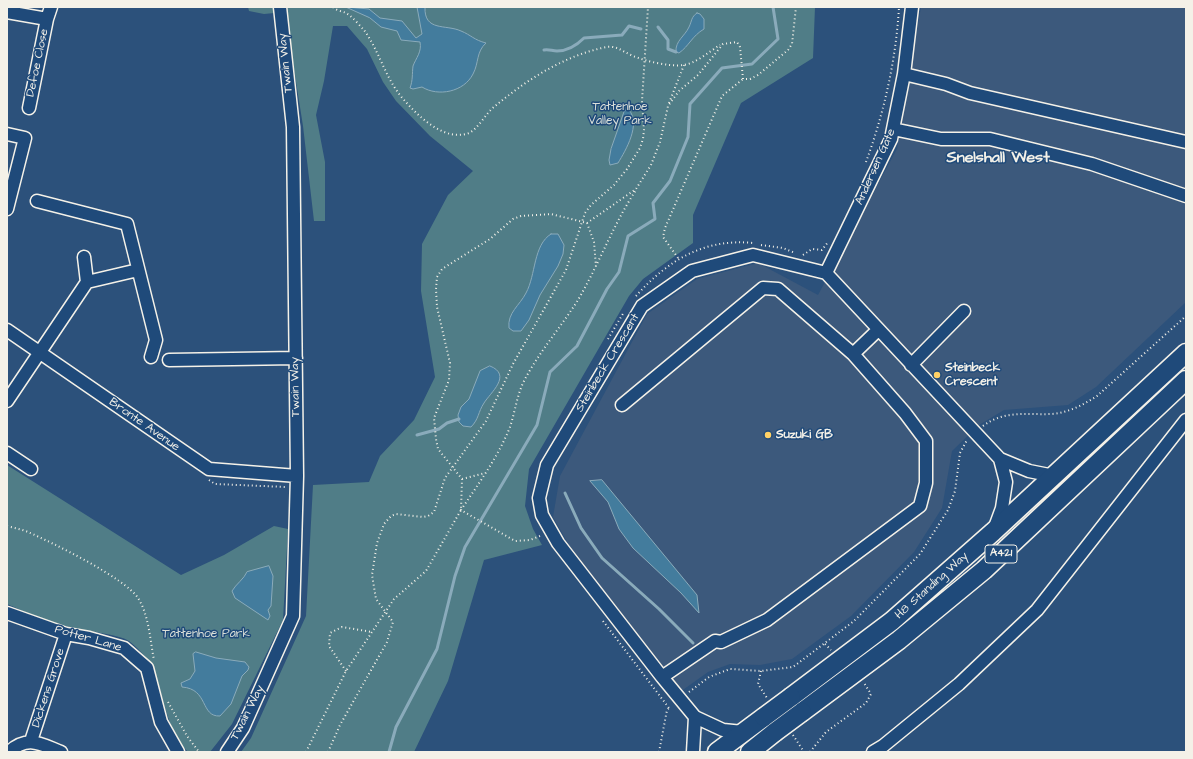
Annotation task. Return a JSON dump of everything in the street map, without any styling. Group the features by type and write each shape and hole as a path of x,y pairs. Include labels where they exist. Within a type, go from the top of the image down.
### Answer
{"highway":[{"name":"H8 Standing Way","path":"717,752 892,621 993,532 1186,353"},
{"name":"H8 Standing Way","path":"750,752 856,670 899,640 984,570 1186,380"}],"street":[{"name":"Defoe Close","path":"29,108 47,19 51,7"},
{"name":"Twain Way","path":"227,752 243,728 293,616 297,476 293,127 280,7"},
{"name":"Andersen Gate","path":"826,273 891,139 904,74 912,7"},
{"name":"Defoe Close","path":"7,12 47,19"},
{"path":"904,74 946,84 977,95 1186,142"},
{"path":"894,129 941,139 990,139 1092,164 1186,196"},
{"path":"7,134 25,138 7,209"},
{"path":"36,201 127,224 156,340 151,357"},
{"name":"Steinbeck Crescent","path":"743,732 723,730 695,717 558,543 542,515 539,498 547,465 642,306 692,271 753,255 826,273"},
{"path":"84,258 88,282"},
{"path":"7,401 88,282 138,270"},
{"path":"826,273 1000,459 1029,471 1054,476"},
{"path":"622,405 763,288 778,289 853,354 926,441 926,483 920,506 767,620 721,642 715,641 662,677"},
{"path":"911,365 964,311"},
{"name":"Bronte Avenue","path":"7,330 209,469 297,476"},
{"path":"853,354 878,330"},
{"path":"169,360 296,358"},
{"path":"873,752 883,746 958,684 1037,610 1186,420"},
{"path":"7,453 32,469"},
{"path":"993,532 1002,508 1006,482 1000,459"},
{"name":"Potter Lane","path":"7,613 66,634 89,638 124,648 147,668 156,694 162,722 178,752"},
{"name":"Dickens Grove","path":"31,741 66,634"},
{"path":"693,752 695,717"},
{"path":"9,752 15,747 31,741 61,752"}],"path":[{"path":"333,7 346,14 363,29 372,43 390,82 404,100 440,130 452,134 468,133 474,130 489,111 530,80 572,58 612,46 620,48 626,53 645,60 684,65 723,44 737,42 740,47 743,79"},
{"path":"328,752 340,725 387,642 393,622 376,599 372,588 372,575 377,543 384,524 391,516 396,514 423,517 434,512 445,478 486,421 513,364 566,270 582,222 591,205 614,185 640,148 644,130 642,101 648,7"},
{"path":"678,258 665,241 663,233 718,103 722,96 743,79 750,80 758,75 788,50 792,44 796,7"},
{"path":"668,106 679,91 698,75 723,44"},
{"path":"306,752 346,671 385,611 394,600 426,571 461,510 498,452 510,426 524,382 537,359 578,300 596,268 621,213 651,165 660,142 668,106 684,65"},
{"path":"461,510 462,479 438,449 436,439 434,418 448,380 450,363 437,307 437,277 448,264 476,248 513,219 521,216 551,214 587,223 636,189"},
{"path":"587,223 594,242 596,268"},
{"path":"659,752 667,710 680,698 709,677 730,669 761,671 793,667 854,621 920,554 948,510 955,491 960,453 966,441 975,432 989,421 1008,415 1029,413 1052,414 1083,405 1097,396 1186,316"},
{"path":"462,479 486,473"},
{"path":"461,510 515,541 530,540 540,536"},
{"path":"7,526 27,531 60,547 101,570 132,592 137,598 145,616 156,667"},
{"path":"346,671 328,646 330,633 342,627 372,632"},
{"path":"810,752 826,732 866,703 871,694 856,670"},
{"path":"166,698 187,736 199,752"}],"shaded area":[{"path":"346,7 369,9 380,18 402,21 416,38 422,34 417,7 425,7 428,20 432,24 461,31 486,43 479,54 473,74 469,80 457,89 435,92 422,87 413,89 410,88 413,66 419,52 420,42 401,40 397,31 381,27 370,18"},
{"path":"921,7 1186,7 1186,302 1096,387 1068,405 1004,410 979,425 952,451 942,508 914,552 851,616 792,659 760,665 730,664 708,672 680,692 569,545 553,517 560,476 647,314 697,279 758,263 818,295 897,149"},
{"path":"697,13 704,19 704,29 696,35 679,53 676,52 677,45"},
{"path":"625,110 629,110 632,116 633,129 631,137 618,163 610,165 609,160 611,149"},
{"path":"551,234 558,234 564,245 563,254 558,266 540,295 529,320 521,331 513,331 509,328 510,318 529,286 541,245"},
{"path":"490,366 497,370 500,374 498,384 484,403 474,424 471,427 463,426 459,422 458,415 461,407 469,399 480,371"},
{"path":"602,480 697,595 699,613 681,593 633,548 619,529 608,502 590,481"},
{"path":"269,566 273,576 271,606 268,610 270,616 268,620 235,598 232,591 247,572"},
{"path":"196,652 216,658 245,662 249,667 242,676 231,704 220,716 209,712 201,697 197,693 191,689 182,687 181,683 190,679 195,671 193,654"}],"green space":[{"name":"Tattenhoe Valley Park","path":"248,7 815,7 813,58 741,103 693,215 693,243 643,279 629,296 529,469 525,506 533,529 542,545 484,560 448,681 414,752 241,752 251,738 306,616 313,485 369,482 380,456 414,420 435,377 421,291 422,244 448,195 473,171 430,136 396,101 383,82 367,49 347,26 333,26 324,81 316,115 325,162 325,221 314,221 303,126 285,12 264,14 249,11"},
{"name":"Tattenhoe Park","path":"7,465 181,575 224,555 274,526 288,529 283,620 232,724 210,752 188,752 180,743 174,733 166,711 152,666 142,653 129,641 117,636 54,623 7,604"}],"waterway":[{"path":"389,752 396,727 437,649 455,576 465,547 537,425 550,372 577,346 607,289 619,272 628,236 655,219 653,203 670,181 688,137 690,104 722,68 752,64 778,39 773,7"},
{"path":"544,50 557,51 568,49 584,38 622,35 629,26 641,29"},
{"path":"658,27 668,40 668,49 676,52"},
{"path":"417,435 439,429 447,423 459,419"},
{"path":"565,493 581,528 602,558 659,609 693,643"}],"place":[{"name":"Steinbeck Crescent","path":"937,375"},
{"name":"Suzuki GB","path":"768,435"}],"district":[{"name":"Snelshall West","path":"998,159"}]}
